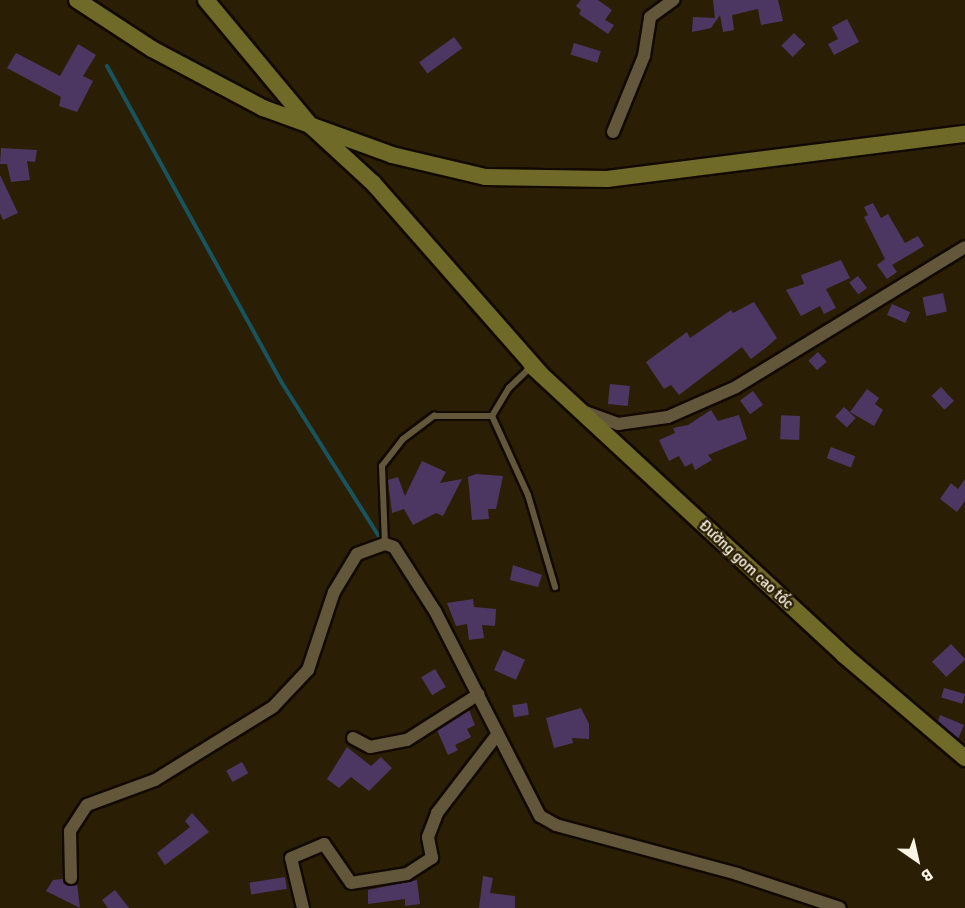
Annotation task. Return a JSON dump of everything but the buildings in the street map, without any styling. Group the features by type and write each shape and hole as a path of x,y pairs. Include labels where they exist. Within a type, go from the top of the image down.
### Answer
{"main road":[{"path":"77,0 162,54 263,108 392,155 485,177 607,179 965,134"},
{"path":"206,0 311,126 374,183 532,366 581,410"},
{"name":"Đường gom cao tốc","path":"532,366 844,656 965,758"}],"street":[{"path":"613,132 644,56 650,17 673,0"},
{"path":"581,410 618,424 668,417 736,387 965,247"},
{"path":"71,878 70,831 87,805 155,780 273,707 308,670 334,592 357,554 385,544 394,547 435,610 534,808 548,822 737,874 840,908"},
{"path":"354,738 370,747 407,740 479,694"},
{"path":"303,908 291,858 324,844 351,883 407,874 432,858 428,837 437,813 496,736"}],"lane":[{"path":"492,416 509,388 532,366"},
{"path":"385,544 382,466 403,439 434,416 492,416"},
{"path":"492,416 528,495 555,587"}],"waterway":[{"path":"107,66 282,383 383,543"},
{"path":"388,550 397,563"}]}
